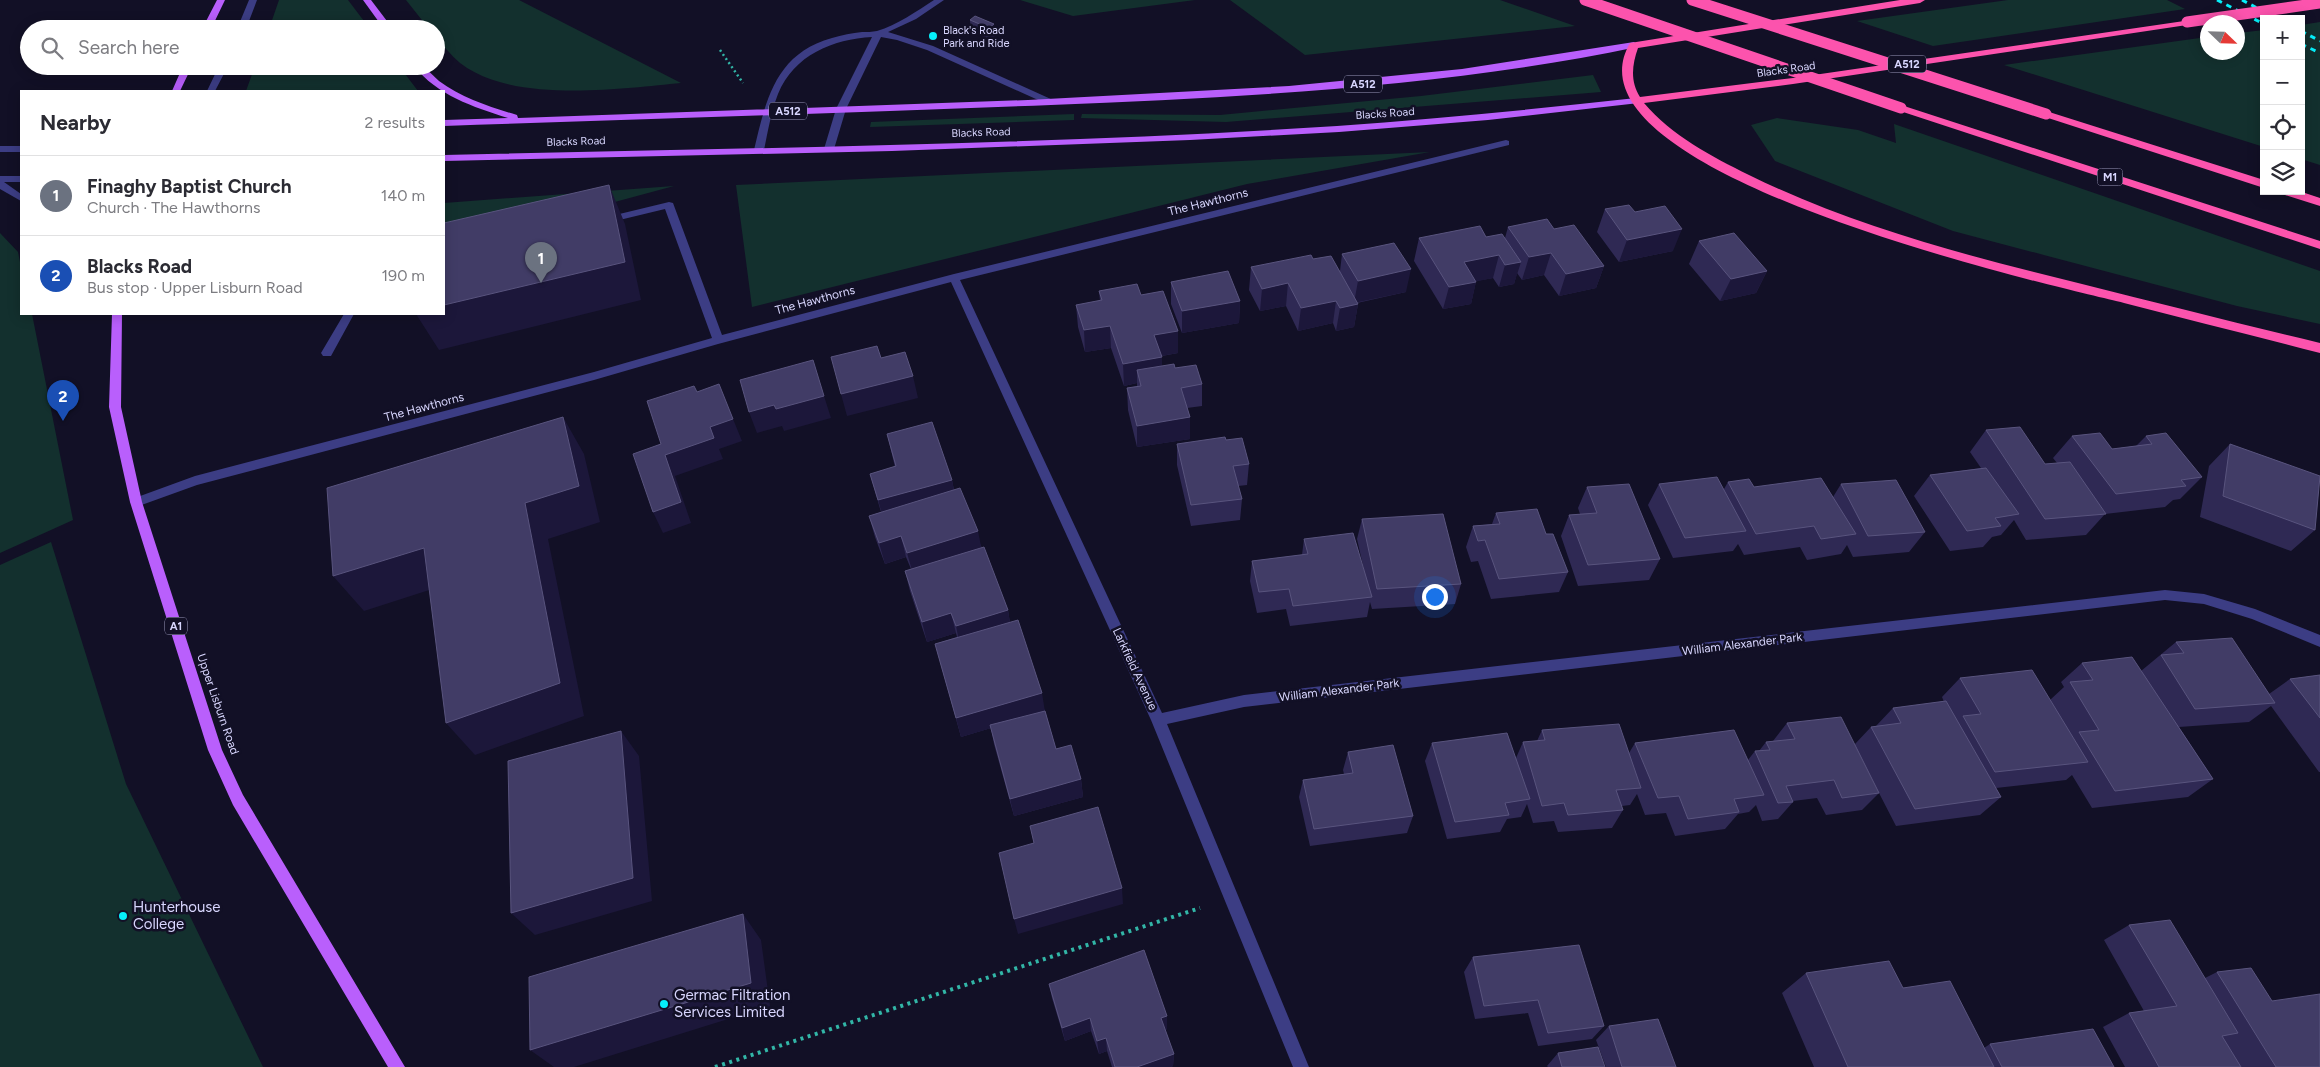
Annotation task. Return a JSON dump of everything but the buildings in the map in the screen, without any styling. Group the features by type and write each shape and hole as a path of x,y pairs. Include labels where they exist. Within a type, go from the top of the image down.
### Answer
{"highway":[{"name":"M1","path":"1586,0 1901,108 2320,245"},
{"path":"1692,0 2260,183"},
{"name":"Blacks Road","path":"1634,45 1920,0"},
{"name":"Blacks Road","path":"1636,101 1812,78 2320,3"},
{"path":"1634,45 1626,69 1628,82 1636,101 1666,131 1704,157 1799,204 1858,225 2035,276 2320,348"},
{"path":"2298,195 2320,202"}],"main road":[{"path":"211,20 221,0"},
{"path":"367,0 382,20"},
{"name":"Blacks Road","path":"445,123 1050,102 1218,94 1377,83 1544,62 1634,45"},
{"path":"176,90 184,75"},
{"path":"429,75 452,93 493,111 526,120"},
{"name":"Blacks Road","path":"445,158 829,149 1214,136 1471,119 1636,101"},
{"name":"Upper Lisburn Road","path":"117,315 115,407 136,502 215,750 238,800 398,1067"}],"street":[{"path":"245,20 253,0"},
{"path":"829,149 841,109 878,34 913,17 940,0"},
{"path":"759,150 767,112 776,87 803,53 829,40 878,34 918,42 1018,85 1050,102"},
{"path":"212,90 219,75"},
{"name":"The Hawthorns","path":"136,502 195,481 594,376 718,340 954,278 1506,143"},
{"path":"0,149 20,149"},
{"path":"0,179 20,179"},
{"path":"0,184 20,197"},
{"path":"594,223 669,205 718,340"},
{"name":"Larkfield Avenue","path":"954,278 1158,720 1301,1067"},
{"path":"327,353 348,315"},
{"name":"William Alexander Park","path":"1158,720 1244,701 2165,595 2204,599 2255,614 2320,641"}],"path":[{"path":"720,50 748,89"},
{"path":"714,1067 1232,898"}],"green space":[{"path":"279,0 348,0 363,20 272,20"},
{"path":"406,0 519,0 681,83 591,90 557,90 525,87 494,80 468,69 445,48 445,20 422,20"},
{"path":"1020,0 1195,0 1073,16"},
{"path":"1230,0 1500,0 1575,26 1305,55"},
{"path":"2008,0 2167,0 2185,9 1933,46 1857,21"},
{"path":"2320,22 2320,165 2305,160 2305,24"},
{"path":"2260,30 2260,146 2004,65 2200,38 2200,60 2245,60 2245,32"},
{"path":"252,75 406,75 417,90 246,90"},
{"path":"1593,75 1601,92 1226,122 1081,118 1082,114 1220,115 1421,96"},
{"path":"1074,114 1074,120 870,127 871,122"},
{"path":"1777,118 1858,130 1896,143 1894,124 2320,271 2320,324 2237,306 1953,231 1775,161 1751,125"},
{"path":"1430,152 1247,184 752,307 736,185"},
{"path":"674,186 445,248 445,203"},
{"path":"0,233 18,252 20,262 20,315 32,315 73,520 0,553"},
{"name":"Hunterhouse College","path":"51,542 126,784 263,1067 0,1067 0,565"}],"railway":[{"path":"2217,0 2260,22"},
{"path":"2242,0 2270,15"},
{"path":"2305,33 2320,41"},
{"path":"2305,46 2320,53"}],"place":[{"name":"Black's Road Park and Ride","path":"933,36"},
{"name":"Finaghy Baptist Church","path":"541,283"},
{"name":"Blacks Road","path":"63,421"},
{"name":"Hunterhouse College","path":"123,916"},
{"name":"Germac Filtration Services Limited","path":"664,1004"}]}
